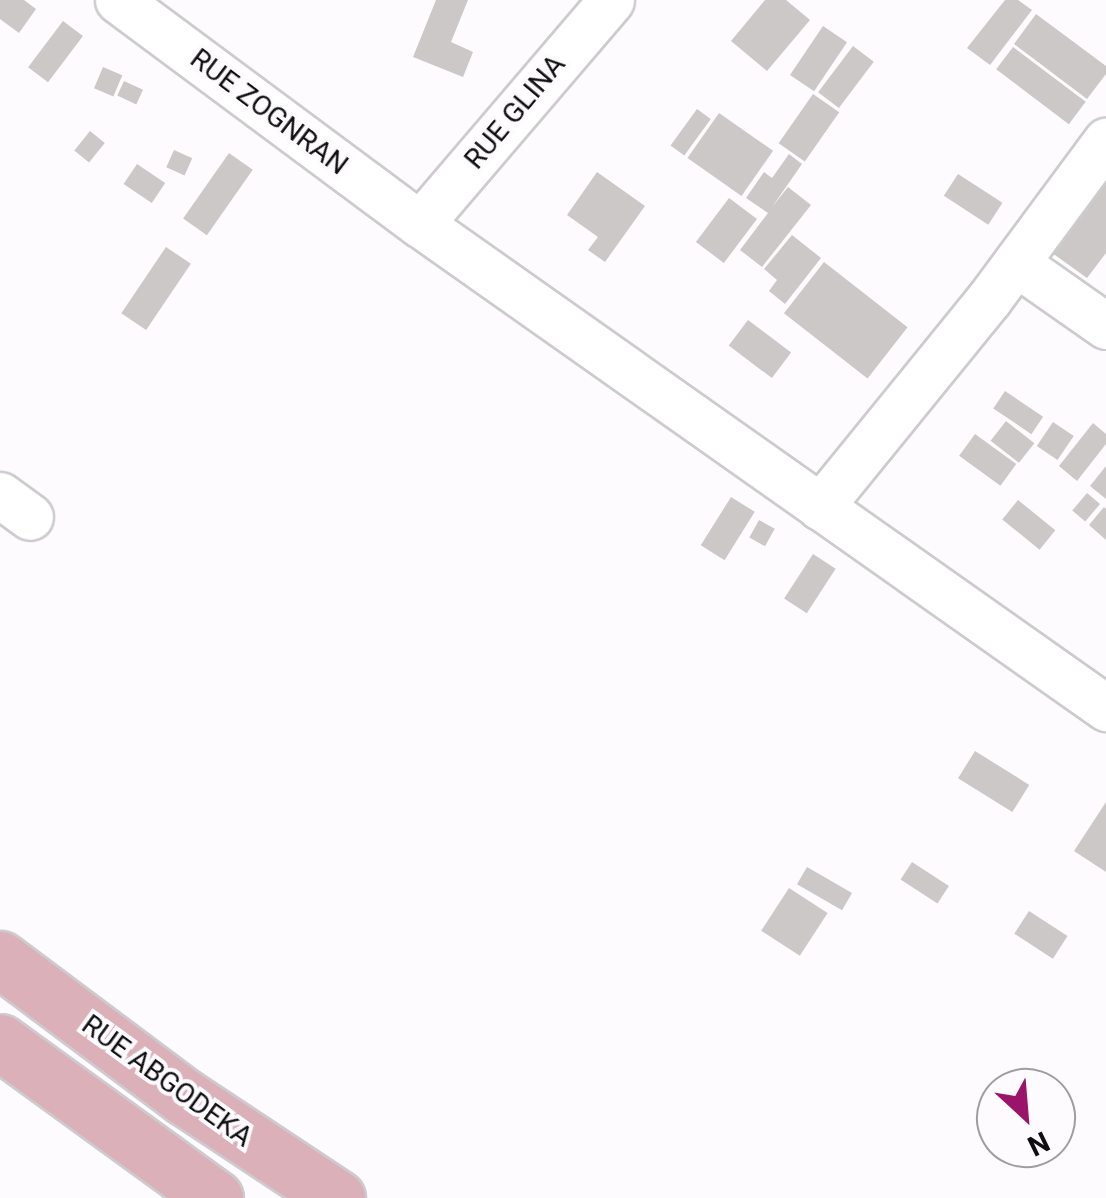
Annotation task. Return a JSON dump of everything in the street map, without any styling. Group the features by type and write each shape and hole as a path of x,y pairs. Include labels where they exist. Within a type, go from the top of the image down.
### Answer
{"main road":[{"name":"RUE ABGODEKA","path":"0,959 184,1096 336,1198"},
{"path":"0,1042 216,1198"}],"street":[{"name":"RUE ZOGNRAN","path":"118,0 420,224 1106,708"},
{"name":"RUE GLINA","path":"420,224 611,0"},
{"path":"820,507 1016,263 1106,141"},
{"path":"1016,263 1106,326"}],"building":[{"path":"0,0 24,0 36,9 19,33 0,19"},
{"path":"436,0 468,0 451,42 473,52 463,77 413,57"},
{"path":"765,0 786,0 810,20 767,71 731,41"},
{"path":"1005,0 1018,0 1032,10 990,65 967,48"},
{"path":"1036,14 1106,66 1106,74 1087,99 1014,44"},
{"path":"63,21 83,36 48,82 28,67"},
{"path":"823,26 847,42 814,91 790,75"},
{"path":"853,46 874,62 839,108 818,92"},
{"path":"1013,47 1086,102 1069,124 996,69"},
{"path":"103,67 122,75 113,96 94,88"},
{"path":"124,81 143,90 136,104 117,96"},
{"path":"813,94 839,112 805,162 779,143"},
{"path":"697,109 711,119 684,155 671,145"},
{"path":"719,113 773,151 742,196 687,158"},
{"path":"90,131 105,143 89,162 74,150"},
{"path":"174,150 192,158 185,175 166,167"},
{"path":"229,153 253,170 207,235 183,219"},
{"path":"789,154 802,164 772,207 788,187 811,205 762,267 740,250 768,213 746,198 764,172 772,178"},
{"path":"1106,157 1106,253 1087,278 1041,245"},
{"path":"137,164 165,183 152,203 124,184"},
{"path":"597,172 645,206 605,262 588,250 598,237 567,215"},
{"path":"958,174 1002,203 988,225 944,196"},
{"path":"729,198 757,219 724,263 696,242"},
{"path":"792,235 821,258 785,304 769,291 777,280 764,269"},
{"path":"166,247 191,264 146,330 121,313"},
{"path":"824,262 908,327 868,378 784,313"},
{"path":"748,320 791,352 772,378 729,346"},
{"path":"1005,391 1043,417 1031,434 993,408"},
{"path":"1006,421 1034,443 1019,463 991,441"},
{"path":"1053,422 1074,436 1058,460 1037,446"},
{"path":"1093,423 1106,434 1106,444 1077,481 1059,466"},
{"path":"975,434 1016,464 1000,486 959,456"},
{"path":"1106,466 1106,499 1090,486"},
{"path":"1087,493 1100,504 1085,522 1072,511"},
{"path":"731,497 755,512 725,560 701,545"},
{"path":"1018,500 1055,530 1040,550 1002,519"},
{"path":"1106,509 1106,540 1089,525"},
{"path":"759,520 775,529 765,546 749,537"},
{"path":"813,554 836,569 807,613 784,598"},
{"path":"975,751 1029,785 1012,812 958,778"},
{"path":"1106,802 1106,872 1074,851"},
{"path":"912,862 949,886 937,904 901,880"},
{"path":"807,867 852,893 842,910 797,884"},
{"path":"789,888 828,913 800,956 761,931"},
{"path":"1029,911 1068,936 1053,959 1014,934"}]}
